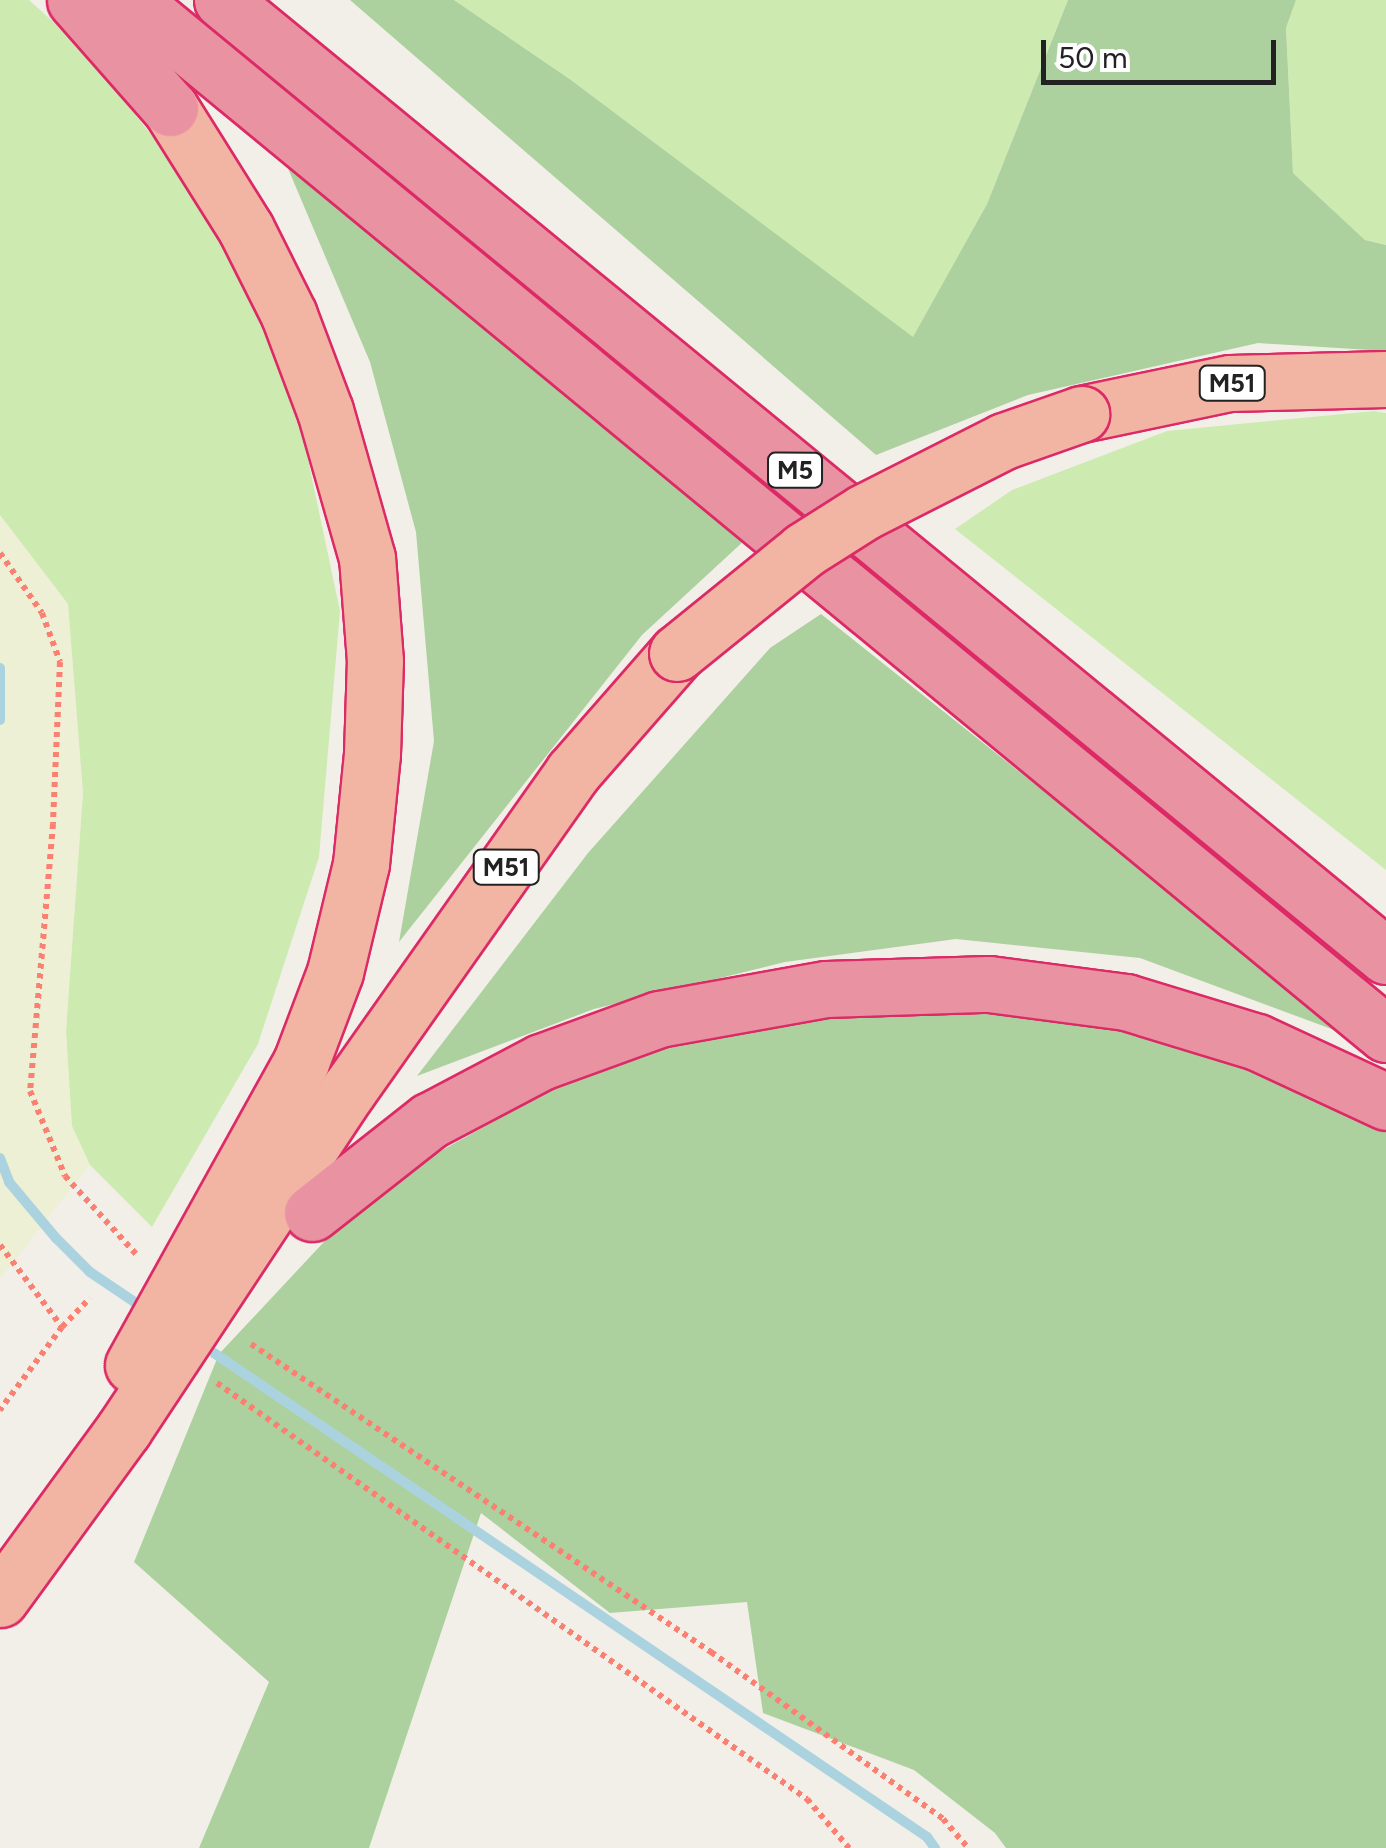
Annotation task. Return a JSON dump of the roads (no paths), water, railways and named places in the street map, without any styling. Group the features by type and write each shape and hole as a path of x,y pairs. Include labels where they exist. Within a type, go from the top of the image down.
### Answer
{"highway":[{"path":"75,0 170,108 246,229 289,315 324,411 367,558 374,660 361,864 336,972 301,1062 133,1365"},
{"name":"M5","path":"131,0 1386,1034"},
{"name":"M5","path":"222,0 1386,956"},
{"name":"M51","path":"0,1599 124,1429 348,1091 572,772 677,653 789,562 864,512 1004,441 1081,414 1230,383 1386,379"},
{"path":"1330,910 1386,931"},
{"path":"124,1429 258,1268 312,1214 429,1121 541,1062 659,1019 715,1005 826,989 989,984 1126,1002 1257,1042 1386,1102"},
{"name":"M51","path":"0,1544 133,1365 348,1091"}],"waterway":[{"path":"0,668 0,720"},
{"path":"0,1158 9,1182 56,1238 90,1272 136,1303"},
{"path":"214,1353 927,1837 935,1848"}]}
